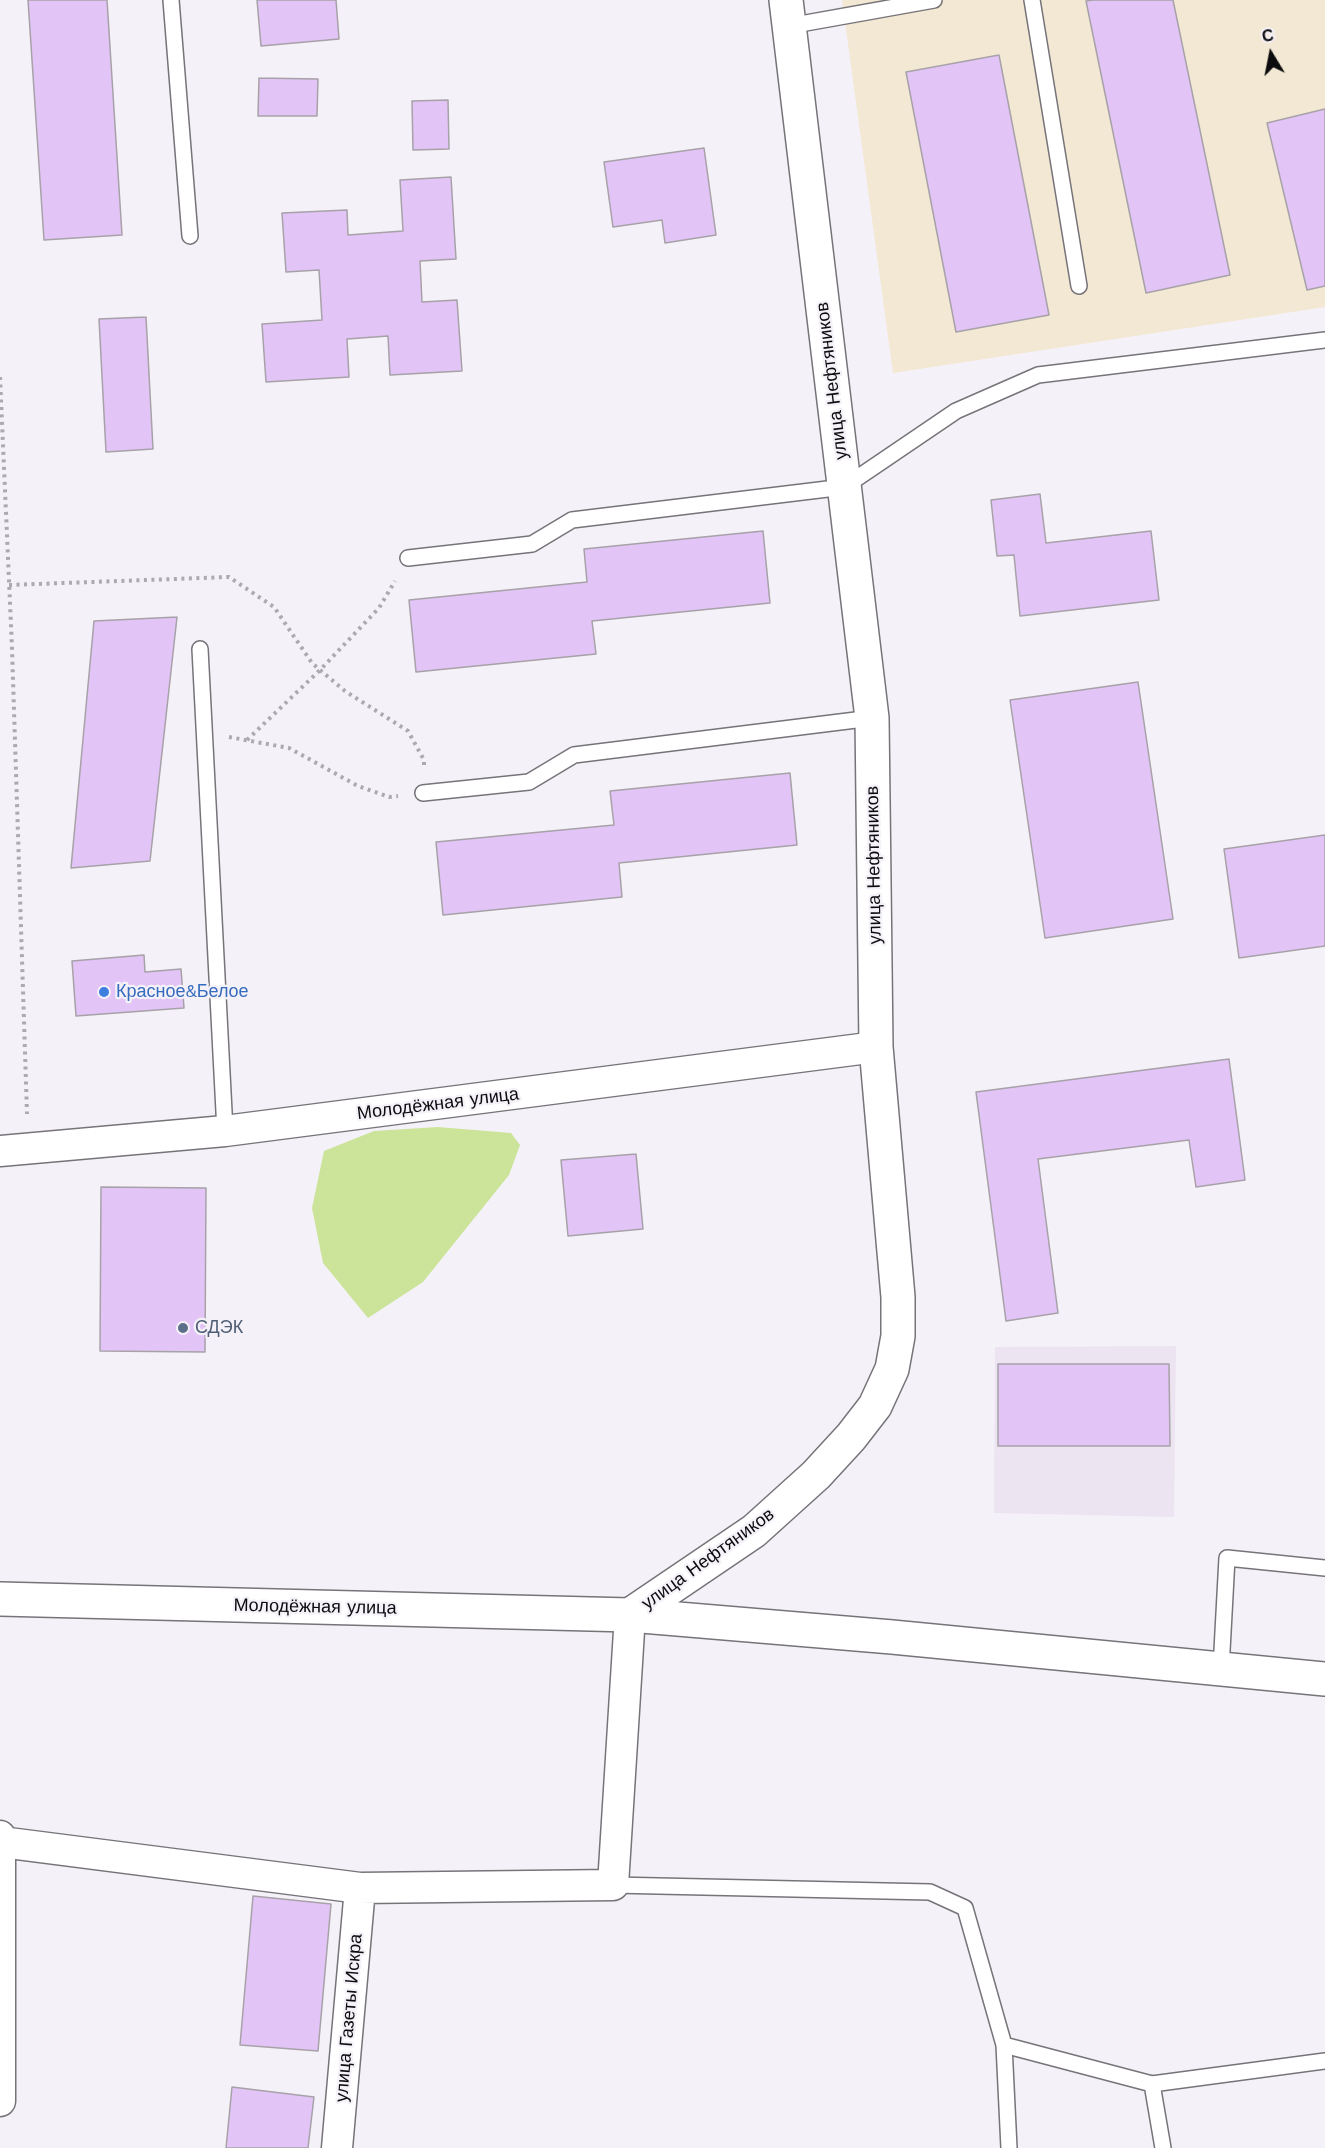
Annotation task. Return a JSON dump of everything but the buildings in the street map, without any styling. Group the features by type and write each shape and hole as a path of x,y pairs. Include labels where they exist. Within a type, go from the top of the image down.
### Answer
{"street":[{"name":"улица Нефтяников","path":"630,1615 754,1531 816,1475 851,1437 875,1406 892,1369 898,1336 898,1297 876,1047 872,718 787,13"},
{"name":"Молодёжная улица","path":"14,1150 225,1131 876,1047"},
{"name":"Молодёжная улица","path":"0,1599 630,1615 904,1638 1325,1679"},
{"path":"1,1842 360,1888 613,1885 630,1615"},
{"path":"0,1836 0,2101"},
{"name":"улица Газеты Искра","path":"337,2148 360,1888"}],"lane":[{"path":"171,0 190,236"},
{"path":"787,13 934,0"},
{"path":"1032,0 1079,286"},
{"path":"408,558 532,544 572,520 844,487 956,411 1038,375 1325,340"},
{"path":"200,649 225,1131"},
{"path":"423,794 529,782 574,755 872,718"},
{"path":"1221,1669 1227,1557 1325,1568"},
{"path":"613,1885 930,1892 966,1908 1004,2045 1009,2148"},
{"path":"1004,2045 1152,2084 1325,2061"},
{"path":"1152,2084 1163,2148"}],"path":[{"path":"0,377 9,585 14,1150"},
{"path":"247,740 320,670 379,608 408,558"},
{"path":"9,585 229,577 274,607 312,663 320,670 345,691 408,731 424,759 423,794 389,797 358,786 289,748 205,733"}],"shaded area":[{"path":"842,0 1325,0 1325,307 893,373"},
{"path":"1176,1346 1174,1517 994,1513 995,1347"}],"green space":[{"path":"438,1127 511,1133 520,1145 509,1175 423,1282 368,1318 323,1263 312,1208 324,1151 374,1131"}],"place":[{"name":"Красное&Белое","path":"104,992"},
{"name":"СДЭК","path":"183,1328"}]}
